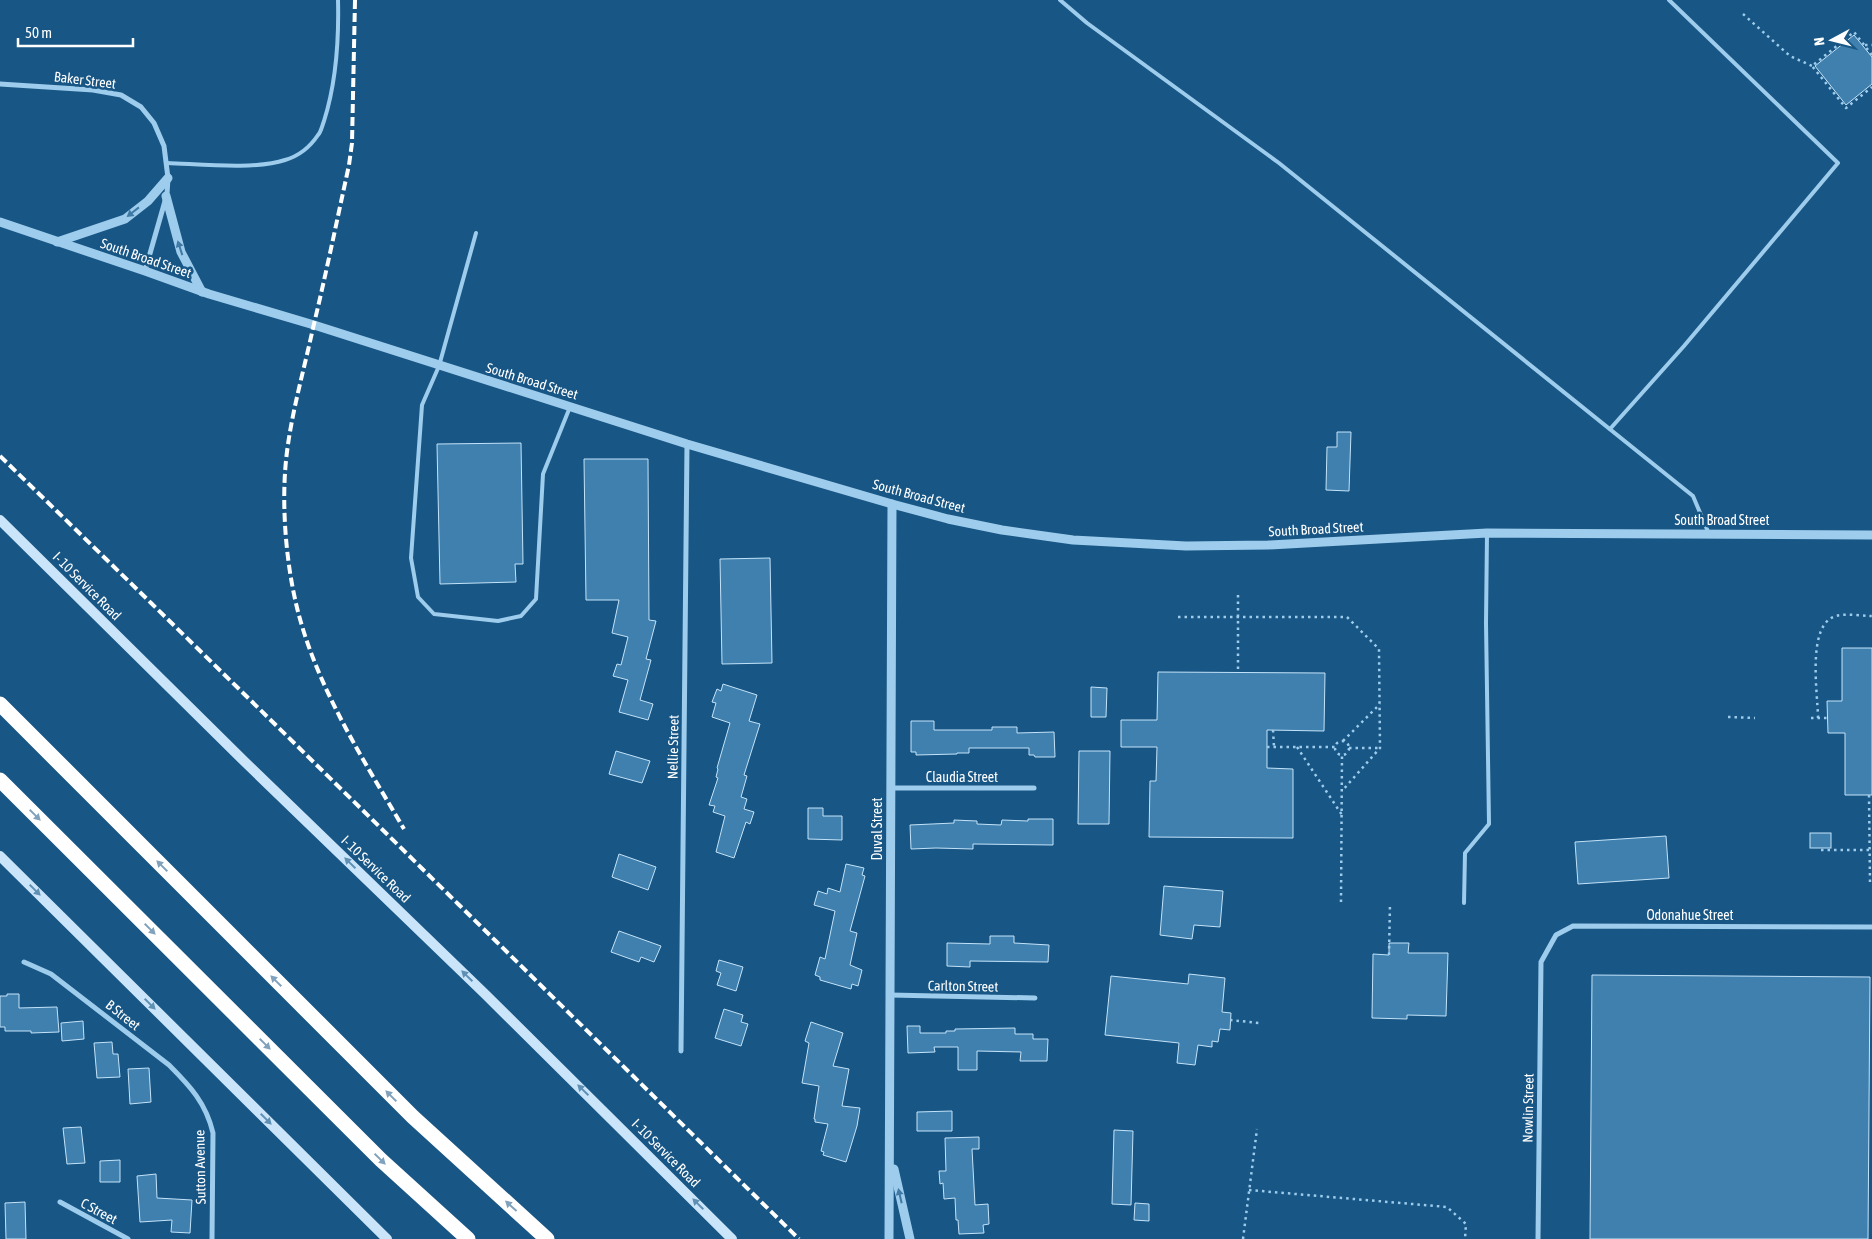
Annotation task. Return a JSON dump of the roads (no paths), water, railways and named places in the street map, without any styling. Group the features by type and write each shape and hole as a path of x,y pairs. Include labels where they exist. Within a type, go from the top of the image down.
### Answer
{"highway":[{"path":"0,704 413,1118 547,1239"},
{"path":"0,780 381,1160 468,1239"}],"main road":[{"name":"I- 10 Service Road","path":"0,520 246,763 645,1151 732,1239"},
{"path":"0,856 387,1239"}],"street":[{"name":"Baker Street","path":"0,84 93,90 121,96 140,108 154,123 164,146 168,178 166,196 145,271"},
{"path":"57,242 124,219 148,201 168,178"},
{"path":"166,196 180,252 202,292"},
{"name":"South Broad Street","path":"0,222 202,292 314,325 687,444 948,519 1020,532 1073,540 1151,545 1268,545 1487,533 1872,535"},
{"name":"Nellie Street","path":"681,1050 687,444"},
{"name":"Duval Street","path":"889,1239 892,504"},
{"name":"Claudia Street","path":"891,788 1034,788"},
{"name":"Odonahue Street","path":"1541,977 1541,962 1556,935 1573,926 1872,927"},
{"name":"B Street","path":"24,962 51,974 169,1065 185,1081 198,1099"},
{"name":"Nowlin Street","path":"1538,1239 1541,977"},
{"name":"Carlton Street","path":"890,996 1036,998"},
{"name":"Sutton Avenue","path":"198,1099 209,1116 213,1132 212,1239"},
{"name":"Duval Street","path":"890,1154 910,1239"},
{"name":"C Street","path":"60,1202 128,1239"}],"lane":[{"path":"167,163 259,165 285,160 303,152 320,134 328,109 334,74 338,0"},
{"path":"1060,0 1087,23 1278,163 1692,496 1709,534"},
{"path":"1610,429 1684,346 1838,163 1670,0"},
{"path":"476,233 440,366 422,405 411,558 418,597 434,614 498,621 521,616 536,599 543,474 570,407"},
{"path":"1464,904 1465,853 1489,824 1486,623 1487,533"}],"railway":[{"path":"355,0 352,143 349,165 289,436 284,491 285,530 297,608 311,653 347,730 404,829"},
{"path":"0,456 799,1239"}]}
